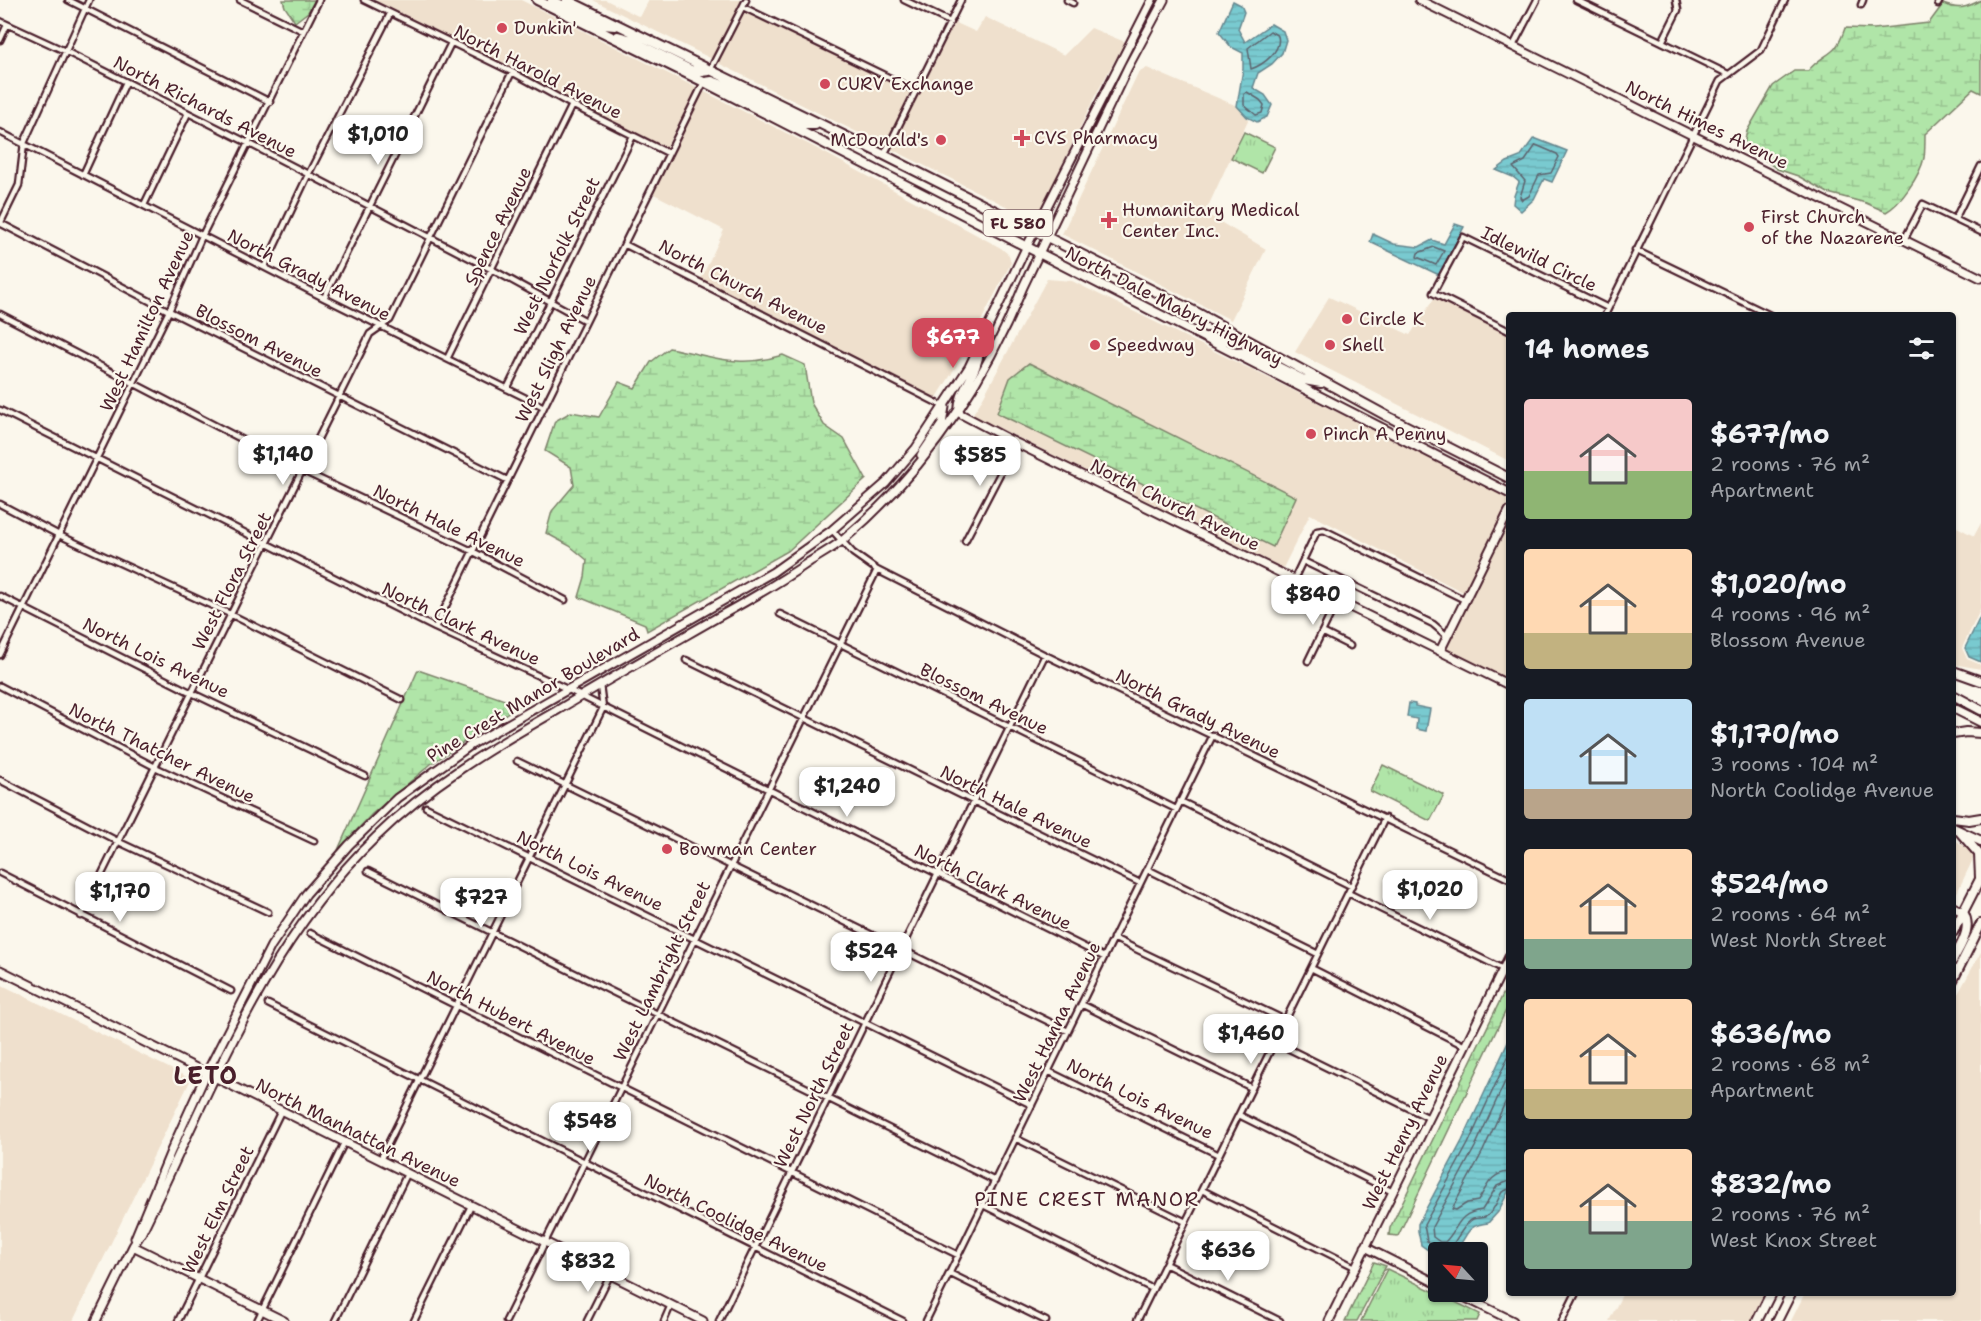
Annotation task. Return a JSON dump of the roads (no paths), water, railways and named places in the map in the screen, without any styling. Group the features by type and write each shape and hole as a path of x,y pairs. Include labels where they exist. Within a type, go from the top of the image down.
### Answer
{"main road":[{"name":"North Dale Mabry Highway","path":"537,0 704,82 1197,336 1506,491"},
{"path":"552,0 603,26 619,26"},
{"name":"North Dale Mabry Highway","path":"567,0 884,155 1196,312 1387,416 1506,476"},
{"path":"1035,231 1152,0"},
{"path":"1047,238 1128,68 1164,0"},
{"name":"North Himes Avenue","path":"1419,0 1981,278"},
{"path":"605,33 629,39 691,70 710,71"},
{"path":"704,82 712,81 723,85 805,124 820,125"},
{"name":"Pine Crest Manor Boulevard","path":"206,1074 271,946 306,894 349,845 397,798 471,746 772,572 832,530 886,483 945,407 979,348 1035,231"},
{"name":"Pine Crest Manor Boulevard","path":"215,1078 280,955 327,890 375,838 447,777 487,751 778,583 841,542 894,492 959,413 999,341 1047,238"},
{"path":"1197,336 1226,340 1238,335"},
{"name":"Pine Crest Manor Boulevard","path":"959,413 958,402 978,366 979,348"},
{"path":"1233,353 1249,352 1304,380 1328,384"},
{"name":"Pine Crest Manor Boulevard","path":"914,468 929,440 942,424 945,407"},
{"name":"North Church Avenue","path":"959,413 1506,684"},
{"path":"1356,415 1387,416"},
{"path":"1411,443 1423,441 1440,443"},
{"path":"1486,481 1506,485"},
{"path":"1440,651 1506,517"},
{"path":"1956,672 1981,681"},
{"path":"1956,697 1981,710"},
{"path":"1956,710 1981,722"},
{"path":"1956,734 1981,733"},
{"path":"1956,818 1969,820 1981,818"},
{"path":"1956,830 1981,841"},
{"path":"1956,830 1979,854 1981,862 1981,878 1956,926"},
{"path":"1956,908 1963,912 1968,924 1956,954"},
{"path":"1956,975 1981,924"},
{"name":"West Henry Avenue","path":"1329,1321 1506,963"},
{"name":"North Manhattan Avenue","path":"0,970 703,1321"},
{"path":"133,1246 142,1219 206,1074"},
{"path":"96,1321 151,1214 215,1078"},
{"path":"133,1246 284,1321"},
{"path":"1365,1247 1428,1279"},
{"path":"1757,1321 1770,1296"},
{"path":"1777,1321 1790,1296"},
{"path":"1474,1302 1513,1321"}],"street":[{"path":"68,0 270,102"},
{"path":"0,223 19,185 24,143 89,0"},
{"path":"240,0 303,31"},
{"name":"West Hamilton Avenue","path":"0,654 319,0"},
{"name":"North Harold Avenue","path":"364,0 512,72 668,153"},
{"path":"710,71 746,0"},
{"path":"904,0 950,22"},
{"path":"884,155 961,0"},
{"path":"1067,0 1073,3"},
{"path":"1514,46 1537,0"},
{"path":"1576,0 1728,74"},
{"path":"1662,42 1678,10 1676,0"},
{"path":"1606,312 1720,81 1761,50 1785,0"},
{"path":"743,7 917,91"},
{"path":"265,266 308,175 390,14"},
{"name":"North Richards Avenue","path":"0,21 189,113 491,269 586,321"},
{"path":"0,40 7,25"},
{"path":"324,298 452,43"},
{"name":"West Flora Street","path":"81,916 370,334 390,320 512,72"},
{"path":"83,175 126,82"},
{"name":"West Sligh Avenue","path":"435,628 704,82"},
{"name":"Spence Avenue","path":"447,359 572,105"},
{"path":"144,205 189,113"},
{"name":"North Grady Avenue","path":"0,132 324,298 544,407"},
{"name":"West Norfolk Street","path":"507,389 633,136"},
{"path":"1955,219 1981,166"},
{"path":"1904,240 1923,204 1981,232"},
{"name":"Blossom Avenue","path":"0,223 169,311 507,480"},
{"name":"Idlewild Circle","path":"1506,330 1433,293 1463,237 1608,308"},
{"name":"North Church Avenue","path":"624,244 945,407"},
{"path":"1635,250 1764,312"},
{"name":"North Hale Avenue","path":"0,314 303,471 472,551 565,600"},
{"name":"North Clark Avenue","path":"0,410 435,628 567,689 767,791 1104,957"},
{"path":"965,541 1016,443"},
{"path":"0,504 59,535 230,614 402,700"},
{"name":"North Grady Avenue","path":"832,530 841,542 877,570 1045,655 1506,878"},
{"path":"1294,579 1319,530 1324,530 1466,600"},
{"path":"1303,561 1433,624 1447,636"},
{"name":"West Lambright Street","path":"506,1321 877,570"},
{"name":"North Lois Avenue","path":"0,596 192,693 365,776"},
{"path":"1308,661 1337,601"},
{"name":"Blossom Avenue","path":"780,614 1176,809"},
{"path":"1322,632 1350,646"},
{"name":"West North Street","path":"718,1321 1045,655"},
{"name":"North Hale Avenue","path":"686,660 1140,883"},
{"path":"380,1160 603,708 600,685"},
{"name":"North Thatcher Avenue","path":"0,686 155,767 314,841"},
{"name":"West Hanna Avenue","path":"926,1321 1213,735"},
{"path":"517,761 1068,1031"},
{"path":"0,780 119,842 268,912"},
{"path":"1180,801 1352,886"},
{"name":"North Lois Avenue","path":"426,807 1032,1105"},
{"path":"1137,1321 1385,818"},
{"path":"1147,869 1318,954"},
{"path":"368,871 995,1181"},
{"path":"0,873 231,991"},
{"path":"1348,893 1503,969"},
{"name":"North Hubert Avenue","path":"310,933 958,1255"},
{"path":"1113,938 1285,1020"},
{"path":"1311,968 1465,1046"},
{"name":"North Coolidge Avenue","path":"268,1004 903,1321"},
{"path":"1081,1004 1252,1089"},
{"path":"1275,1042 1429,1118"},
{"name":"North Lois Avenue","path":"1048,1071 1219,1155"},
{"name":"West Elm Street","path":"178,1321 281,1111"},
{"path":"1239,1115 1393,1192"},
{"path":"1015,1138 1186,1222"},
{"path":"256,1321 344,1143"},
{"path":"335,1321 407,1174"},
{"path":"1202,1190 1355,1267"},
{"path":"983,1205 1153,1289"},
{"path":"414,1321 471,1206"},
{"path":"1165,1264 1280,1321"},
{"path":"950,1273 1046,1321"},
{"path":"587,1321 610,1275"},
{"path":"1562,1321 1574,1296"},
{"path":"664,1321 671,1305"}],"water":[{"path":"1233,1 1241,5 1244,12 1238,29 1245,42 1271,24 1283,31 1286,40 1282,53 1272,64 1258,73 1253,88 1265,95 1272,105 1267,117 1257,122 1247,117 1237,106 1243,53 1231,47 1219,32"},
{"path":"1534,138 1567,151 1552,182 1544,179 1534,199 1521,211 1513,204 1519,182 1496,170 1520,157"},
{"path":"1455,224 1464,227 1439,275 1370,242 1373,234 1394,244 1419,247 1432,240 1444,244"},
{"path":"1981,615 1981,662 1969,657 1965,648"},
{"path":"1409,703 1430,709 1426,731 1416,729 1417,719 1407,717"},
{"path":"1506,1046 1506,1196 1498,1212 1488,1223 1475,1226 1462,1242 1428,1242 1428,1250 1421,1245 1418,1224 1462,1141"}],"place":[{"name":"Dunkin'","path":"502,28"},
{"name":"CURV Exchange","path":"825,84"},
{"name":"CVS Pharmacy","path":"1022,138"},
{"name":"McDonald's","path":"941,140"},
{"name":"Humanitary Medical Center Inc.","path":"1109,220"},
{"name":"First Church of the Nazarene","path":"1749,227"},
{"name":"Circle K","path":"1347,319"},
{"name":"Speedway","path":"1095,345"},
{"name":"Shell","path":"1330,345"},
{"name":"Pinch A Penny","path":"1311,434"},
{"name":"Bowman Center","path":"667,849"}],"district":[{"name":"LETO","path":"206,1076"},
{"name":"PINE CREST MANOR","path":"1087,1199"}]}
